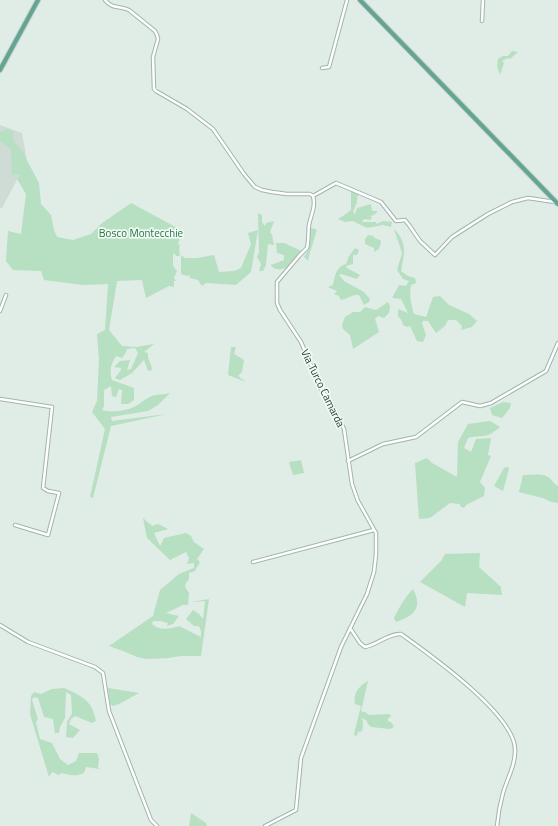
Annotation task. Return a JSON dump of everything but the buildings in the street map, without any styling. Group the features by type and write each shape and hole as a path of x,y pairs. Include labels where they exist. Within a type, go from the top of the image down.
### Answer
{"main road":[{"path":"0,70 38,0"},
{"path":"360,0 557,203"}],"street":[{"path":"105,0 112,6 129,10 156,33 158,39 153,57 154,89 187,109 213,129 244,174 255,187 272,192 310,194 313,196 336,182 381,202 396,221 405,220 420,241 435,255 452,237 488,214 512,202 528,198 557,203"},
{"path":"322,68 329,67 347,0"},
{"path":"482,21 483,0"},
{"name":"Via Turco Camarda","path":"265,826 296,810 301,758 341,647 367,594 374,572 376,554 376,533 358,500 351,480 344,429 330,401 321,389 301,342 280,310 278,303 277,282 307,248 309,225 315,207 313,196"},
{"path":"0,311 6,295"},
{"path":"348,461 383,444 416,437 462,402 480,406 491,404 546,370 558,343"},
{"path":"0,399 52,407 43,488 48,491 58,492 48,535 15,525"},
{"path":"253,562 374,530"},
{"path":"0,625 28,642 95,667 103,673 109,711 151,820 157,826"},
{"path":"350,628 360,643 365,647 374,645 395,634 401,634 452,672 494,710 506,725 515,749 514,761 503,793 498,813 497,826"}],"shaded area":[{"path":"0,125 22,133 27,161 2,208 0,208"}],"green space":[{"path":"512,51 518,52 510,59 508,58 502,61 504,63 500,75 497,66 498,59 503,56 508,56"},
{"name":"Bosco Montecchie","path":"8,129 13,132 13,141 21,149 39,183 41,204 51,215 57,237 73,240 91,234 101,224 131,203 181,230 178,245 180,244 180,254 179,256 176,256 173,254 173,266 177,271 174,278 176,281 174,281 174,287 169,286 146,298 142,280 117,281 109,330 122,346 136,347 154,344 144,352 148,353 152,370 148,371 144,360 132,373 120,380 115,378 121,368 114,367 120,361 130,360 127,370 131,369 138,353 135,348 127,349 122,358 116,356 111,367 112,380 134,388 134,400 128,404 121,404 122,390 119,389 116,397 112,396 111,386 104,390 104,406 102,410 114,411 128,409 152,396 170,393 158,405 148,411 111,417 112,421 167,414 111,426 93,498 90,497 105,429 92,412 97,401 99,359 97,334 105,330 108,284 83,285 44,280 41,271 13,270 6,261 8,231 21,234 26,194 17,179 20,175 15,174 12,176 11,149 0,141 0,131 2,132"},
{"path":"351,191 358,193 357,202 353,212 355,214 357,208 371,204 372,211 378,211 374,215 370,216 372,217 370,220 364,219 362,222 376,222 376,224 384,221 392,222 391,227 383,225 367,228 353,221 345,222 338,219 351,210"},
{"path":"258,213 262,215 262,222 265,226 266,223 274,221 270,232 274,245 268,244 266,265 263,271 259,271 261,264 257,257 259,252"},
{"path":"311,228 317,230 308,261 304,257 309,249"},
{"path":"394,229 401,239 404,249 401,271 408,276 415,278 416,283 411,285 410,292 414,314 426,317 433,297 440,296 449,305 469,314 477,321 472,327 461,330 462,326 456,320 448,320 445,326 436,333 428,321 423,321 422,323 426,335 423,342 417,341 410,326 407,327 403,325 401,319 398,317 398,309 408,313 401,299 392,298 399,285 406,286 409,281 403,279 397,270 402,253"},
{"path":"258,230 251,272 236,285 206,283 202,286 198,280 190,278 189,275 187,276 181,274 181,255 185,258 197,258 214,255 219,272 234,271 241,268 251,244 248,233"},
{"path":"368,235 374,236 374,238 380,240 381,242 379,249 374,252 374,248 365,244 365,239"},
{"path":"276,243 284,243 302,251 289,266 276,269 271,265 284,260 284,255 277,253"},
{"path":"355,248 359,250 357,255 353,255 353,264 346,266 360,275 357,279 341,274 339,275 344,281 364,292 370,299 369,302 364,305 359,295 354,295 341,300 339,296 334,294 337,291 328,287 333,285 336,272 340,267 346,264 349,256"},
{"path":"388,302 390,306 389,313 384,318 378,316 375,319 379,332 353,349 350,335 343,329 342,325 345,317 353,312 360,312 365,307 376,310"},
{"path":"231,347 236,347 234,354 244,360 242,372 238,376 246,382 228,375"},
{"path":"503,402 511,403 510,408 502,418 492,415 490,408"},
{"path":"490,421 500,427 491,434 468,438 464,448 471,452 476,439 491,438 488,455 491,456 480,482 485,488 484,496 466,505 464,508 460,506 460,504 450,503 430,518 419,519 415,463 427,458 432,463 457,477 458,442 468,424"},
{"path":"301,460 304,473 293,475 289,462"},
{"path":"508,467 509,469 503,491 494,486 504,468"},
{"path":"523,475 539,475 549,478 558,486 558,503 519,492"},
{"path":"143,518 152,526 158,524 168,529 154,533 160,546 164,538 186,533 191,536 194,542 204,549 197,559 200,562 195,571 189,573 189,579 186,583 185,587 189,593 188,605 183,605 166,613 179,616 173,624 167,626 168,623 153,621 152,624 158,628 168,629 179,626 201,637 199,626 194,626 186,619 193,610 203,619 205,601 191,602 209,599 201,656 146,659 109,646 153,616 160,590 179,574 194,568 194,563 187,564 189,558 186,552 170,560 147,538"},
{"path":"480,553 479,567 501,587 502,595 467,593 465,607 420,582 441,561 445,554"},
{"path":"413,589 417,601 415,610 408,617 396,622 394,618 396,614"},
{"path":"368,681 361,711 367,713 368,715 390,714 391,717 388,718 388,721 391,722 394,727 390,729 371,727 366,720 361,718 363,721 362,731 358,732 356,737 354,734 361,706 355,704 355,696 359,688"},
{"path":"64,688 81,696 89,703 96,721 92,723 75,716 71,719 69,724 80,730 73,738 66,737 67,722 72,714 71,695 66,692 65,718 60,727 59,733 55,733 53,719 44,717 38,698 34,697 32,700 38,719 36,722 40,739 52,743 60,759 68,765 76,761 79,753 97,753 99,759 98,767 100,769 86,767 84,773 76,775 61,773 59,775 52,772 49,777 30,714 31,696 34,692 41,694 52,689"},
{"path":"108,688 139,693 113,706 110,704"},
{"path":"191,813 206,823 207,826 189,826"}]}
